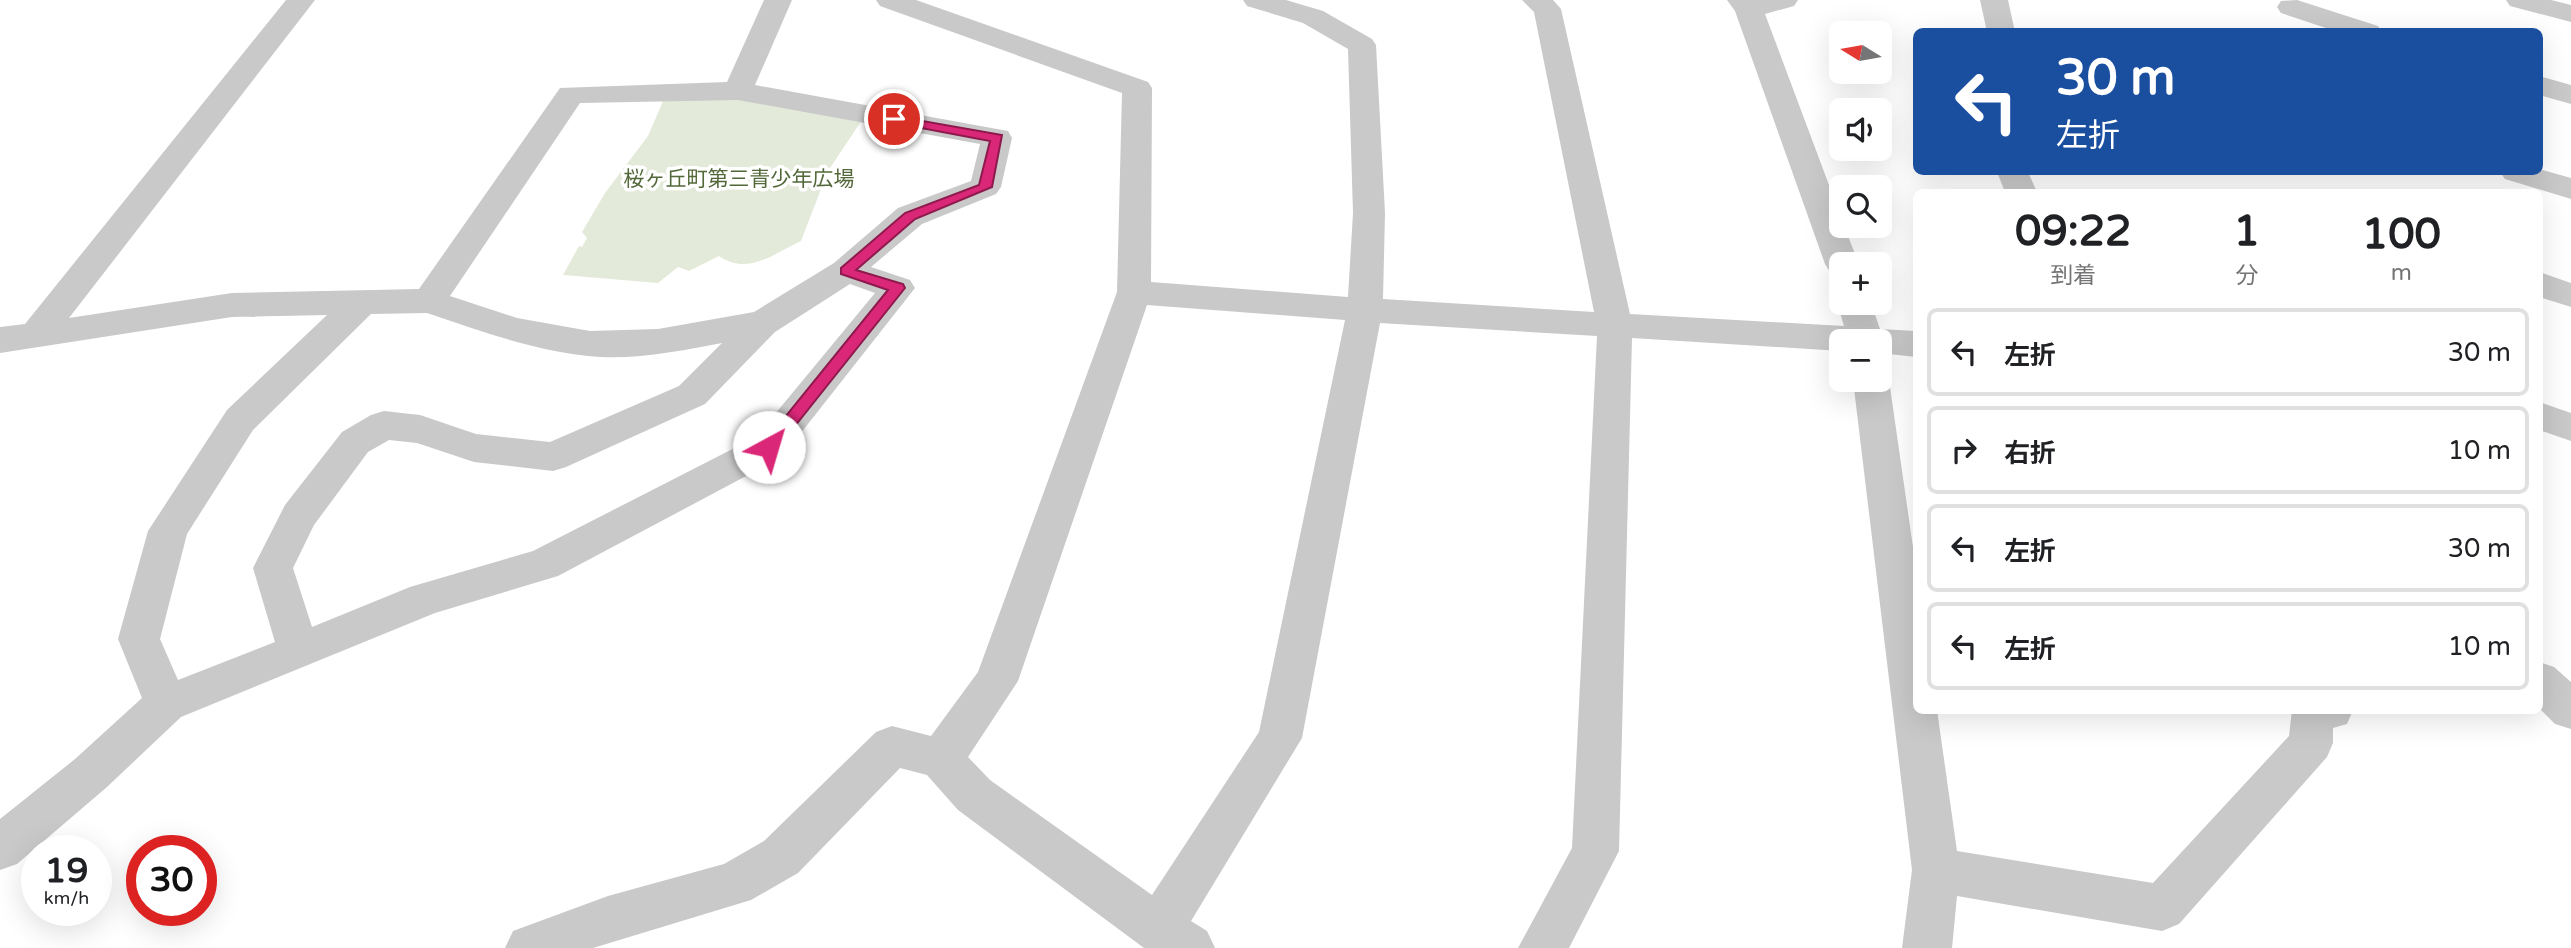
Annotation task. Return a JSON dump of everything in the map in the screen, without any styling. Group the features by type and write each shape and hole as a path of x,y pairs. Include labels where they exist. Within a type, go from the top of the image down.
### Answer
{"street":[{"path":"36,335 301,0"},
{"path":"738,91 778,0"},
{"path":"890,0 1137,88 1134,292 996,681 941,759"},
{"path":"530,948 608,919 734,884 781,857 892,746 941,759 974,795 1174,939 1280,738 1365,310 1369,213 1363,45 1322,8 1257,0"},
{"path":"1536,0 1547,9 1615,326 1595,851 1543,948"},
{"path":"1784,0 1745,5 1838,252"},
{"path":"1994,0 2000,28"},
{"path":"2520,0 2571,15"},
{"path":"2291,8 2355,28"},
{"path":"2543,86 2571,95"},
{"path":"299,651 273,568 299,516 355,442 384,425 420,429 474,448 553,457 692,395 763,323 846,271 910,216 985,187 997,138 738,91 571,94 429,301"},
{"path":"2526,175 2571,188"},
{"path":"0,848 91,773 166,704 425,599 544,564 769,447 898,288 846,271"},
{"path":"2543,285 2571,295"},
{"path":"1134,292 1615,326 1829,345"},
{"path":"0,340 232,305 362,302 429,301 513,330 590,344 658,342 763,323"},
{"path":"166,704 139,639 168,531 240,419 362,302"},
{"path":"1892,347 1913,344"},
{"path":"1877,392 1913,678"},
{"path":"2543,417 2571,427"},
{"path":"2543,684 2571,710"},
{"path":"1918,714 1937,870 1927,948"},
{"path":"1937,870 2162,908 2311,743 2311,717 2320,714"}],"green space":[{"name":"桜ヶ丘町第三青少年広場","path":"740,98 864,117 828,171 801,241 760,261 740,264 719,256 689,271 678,267 658,283 563,275 579,246 582,247 587,238 582,232 605,193 648,136 664,99"}],"route":[{"path":"769,447 898,288 846,271 910,216 985,187 997,138 894,119"}]}
